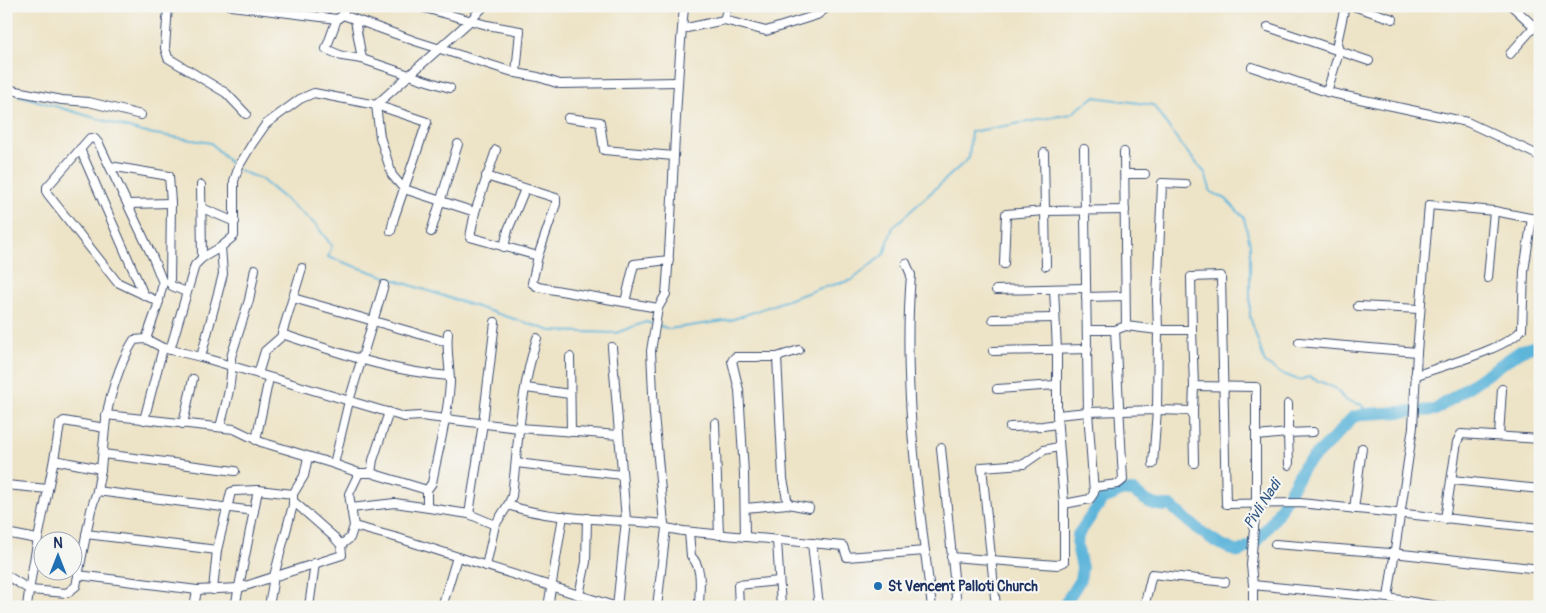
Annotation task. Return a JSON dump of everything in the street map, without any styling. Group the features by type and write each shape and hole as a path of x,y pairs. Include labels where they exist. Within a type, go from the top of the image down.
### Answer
{"street":[{"path":"168,6 165,48 168,58 226,93 246,114"},
{"path":"231,6 355,20 439,49 516,73 560,84 678,82"},
{"path":"345,6 326,50 342,56 362,59 450,88"},
{"path":"417,6 520,31 516,73"},
{"path":"376,105 471,20 484,6"},
{"path":"724,20 728,6"},
{"path":"682,29 724,20 766,31 817,15 829,6"},
{"path":"1327,92 1338,51 1337,43 1345,6"},
{"path":"1353,6 1393,19"},
{"path":"1510,54 1538,26 1512,6"},
{"path":"657,607 665,526 654,414 651,351 658,308 666,294 684,8"},
{"path":"355,20 362,59"},
{"path":"1268,28 1369,61"},
{"path":"1252,67 1327,92 1467,122 1540,156"},
{"path":"6,89 62,100 88,102 141,115"},
{"path":"144,420 195,266 202,258 234,238 234,181 243,159 266,124 300,98 314,94 376,105 427,122 392,231"},
{"path":"376,105 380,137 392,174 404,189 475,212"},
{"path":"568,118 600,122 604,150 674,156"},
{"path":"158,302 117,282 47,193 47,188 88,139 95,139 99,144 167,283 186,292"},
{"path":"430,232 458,144"},
{"path":"80,149 144,295"},
{"path":"1064,504 1090,499 1094,493 1088,412 1084,149"},
{"path":"496,150 475,212 470,237 538,256"},
{"path":"1124,152 1126,326"},
{"path":"1044,153 1046,266"},
{"path":"110,166 167,174 170,178 171,203 167,283 158,302 146,338"},
{"path":"1125,174 1145,174"},
{"path":"486,176 556,198 556,204 538,256 532,283 538,287 658,308"},
{"path":"1153,464 1157,410 1157,300 1162,182 1186,184"},
{"path":"201,184 202,258"},
{"path":"504,247 508,230 525,189"},
{"path":"128,204 171,203"},
{"path":"1388,598 1413,427 1414,386 1429,205 1494,211 1536,219 1524,271 1522,329 1519,333 1497,346 1415,376"},
{"path":"202,208 235,222"},
{"path":"1004,264 1006,214 1045,211 1125,210"},
{"path":"1488,278 1494,211"},
{"path":"201,357 222,274 221,247"},
{"path":"625,302 634,264 669,260"},
{"path":"906,263 911,275 907,357 911,422 932,607"},
{"path":"258,374 265,351 281,337 302,268"},
{"path":"220,427 229,391 232,367 231,357 250,300 255,269"},
{"path":"1194,463 1191,277 1221,276 1226,504 1300,503 1540,528"},
{"path":"334,464 349,401 384,285"},
{"path":"996,290 1085,288"},
{"path":"951,557 1057,565 1064,562 1064,504 1058,447 1054,289"},
{"path":"1086,297 1125,296"},
{"path":"294,298 446,342"},
{"path":"1358,306 1420,309"},
{"path":"993,319 1055,318"},
{"path":"469,514 483,423 495,322"},
{"path":"1087,330 1115,330 1126,326 1158,330 1192,330"},
{"path":"1094,487 1118,484 1123,480 1115,330"},
{"path":"427,507 427,490 432,483 445,419 449,376 446,342 448,333"},
{"path":"282,334 362,359 422,374 449,376"},
{"path":"82,554 101,470 106,415 125,354 134,340 146,338 166,349 201,357 404,416 519,428 619,435"},
{"path":"486,566 495,525 512,496 519,428 530,358 537,338"},
{"path":"1299,342 1417,352"},
{"path":"354,526 617,607 626,520 612,347"},
{"path":"993,351 1088,349"},
{"path":"745,537 739,390 732,361 735,358 777,356 799,350"},
{"path":"777,356 783,480 788,504"},
{"path":"570,357 571,432"},
{"path":"256,440 269,378"},
{"path":"183,424 193,379"},
{"path":"998,389 1056,385"},
{"path":"1194,386 1256,387 1256,503 1251,565 1254,585 1253,607"},
{"path":"526,388 570,394"},
{"path":"1499,436 1502,389"},
{"path":"1288,404 1289,465"},
{"path":"1057,414 1120,410 1193,411"},
{"path":"372,473 372,460 389,412"},
{"path":"106,415 234,429 256,440 308,457 359,473 372,473 427,490"},
{"path":"39,530 60,424 64,421 105,428"},
{"path":"715,423 719,535"},
{"path":"1010,427 1057,424"},
{"path":"1256,436 1313,432"},
{"path":"1445,519 1457,442 1460,434 1540,439"},
{"path":"996,607 982,467 1024,464 1044,450 1058,447"},
{"path":"941,448 957,607"},
{"path":"1354,509 1362,448"},
{"path":"103,454 235,472"},
{"path":"269,607 274,576 283,546 293,498 304,476 308,457"},
{"path":"54,460 101,470"},
{"path":"516,463 622,475"},
{"path":"341,546 350,538 354,526 349,494 359,473"},
{"path":"1452,480 1540,488"},
{"path":"6,485 48,489"},
{"path":"236,607 258,490"},
{"path":"82,576 197,590 213,590 239,588 342,555 341,546 293,498 258,490 232,491 217,550 213,590"},
{"path":"97,491 254,511"},
{"path":"351,508 395,503 469,514 495,525"},
{"path":"745,508 788,504 809,508"},
{"path":"508,505 525,511 563,516 626,520 689,532 843,546 848,557 925,551"},
{"path":"548,607 563,516"},
{"path":"579,595 586,562 587,518"},
{"path":"689,532 691,556 696,560 700,569 698,607"},
{"path":"6,533 32,538"},
{"path":"86,534 217,550"},
{"path":"777,540 781,607"},
{"path":"812,543 819,607"},
{"path":"1276,544 1540,569"},
{"path":"442,607 457,557"},
{"path":"309,607 315,563"},
{"path":"6,574 30,590 67,593 76,586 77,580"},
{"path":"1144,607 1152,574 1225,582"},
{"path":"27,607 32,575"},
{"path":"740,607 738,585 780,581"},
{"path":"1254,585 1388,598 1444,607"},
{"path":"194,607 197,590"}],"waterway":[{"path":"18,95 142,132 211,143 236,169"},
{"path":"657,325 669,329 731,320 821,288 852,280 884,254 893,227 969,158 971,132 1071,114 1094,97 1153,105 1182,146 1205,173 1211,192 1226,199 1244,218 1250,244 1250,317 1265,363 1280,373 1299,380 1309,377 1335,388 1345,400 1362,405 1366,414"},
{"path":"240,171 261,179 316,225 332,246 328,257 551,331 616,333 646,322 652,324"},
{"name":"Pivli Nadi","path":"1066,607 1066,602 1080,580 1082,568 1077,545 1078,535 1102,500 1121,491 1133,491 1150,503 1171,506 1212,539 1239,552 1256,542 1275,518 1304,466 1353,417 1366,414 1435,410 1522,350 1540,345"}],"place":[{"name":"St Vencent Palloti Church","path":"878,586"}]}
